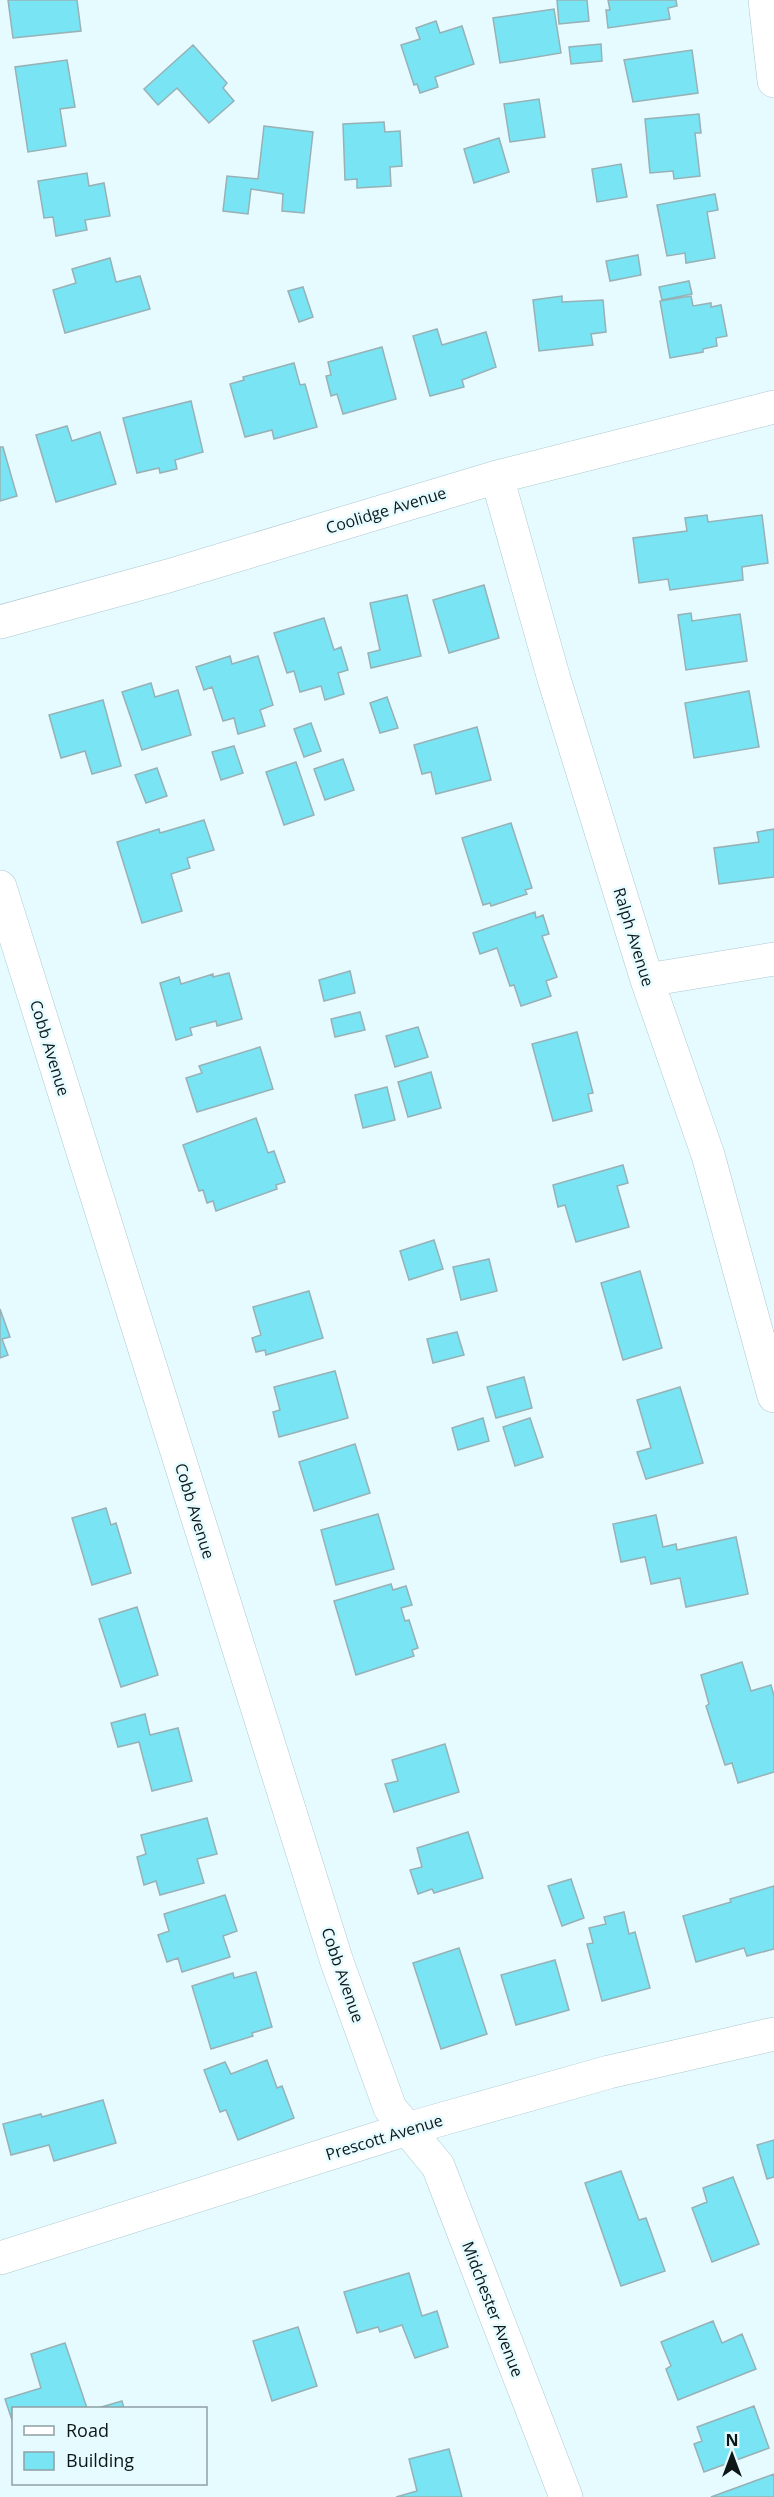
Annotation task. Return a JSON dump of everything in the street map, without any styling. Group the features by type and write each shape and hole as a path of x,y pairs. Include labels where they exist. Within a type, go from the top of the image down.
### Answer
{"street":[{"path":"765,0 774,81"},
{"name":"Coolidge Avenue","path":"0,622 168,576 497,477 774,407"},
{"name":"Ralph Avenue","path":"497,477 554,679 647,980 708,1155 774,1395"},
{"name":"Cobb Avenue","path":"0,887 337,1962 390,2108 407,2129"},
{"path":"647,980 774,959"},
{"name":"Prescott Avenue","path":"0,2258 407,2129 609,2072 774,2034"},
{"name":"Midchester Avenue","path":"407,2129 438,2166 566,2497"}],"building":[{"path":"8,0 77,0 81,31 13,38"},
{"path":"557,0 587,0 589,21 559,24"},
{"path":"608,0 676,0 677,6 668,8 670,19 608,28 606,10 610,10"},
{"path":"554,9 561,53 500,63 493,18"},
{"path":"436,21 440,33 462,26 474,64 435,77 438,87 420,93 417,84 414,85 401,45 420,39 416,28"},
{"path":"601,44 602,61 571,64 569,47"},
{"path":"193,45 227,83 223,88 234,101 209,123 177,88 158,105 144,89"},
{"path":"692,50 698,93 633,102 624,60"},
{"path":"67,60 75,107 60,109 66,146 28,152 15,67"},
{"path":"539,99 545,137 510,142 504,104"},
{"path":"699,114 701,133 695,133 700,176 674,179 673,171 650,173 645,119"},
{"path":"384,122 385,132 400,131 402,166 390,167 391,186 357,188 357,179 345,180 343,124"},
{"path":"264,126 313,132 304,213 282,211 283,194 251,189 248,214 223,211 227,176 258,179"},
{"path":"499,138 509,172 474,183 464,149"},
{"path":"621,164 627,197 597,202 592,169"},
{"path":"87,173 89,186 104,183 110,216 85,220 87,230 56,236 53,217 44,218 38,181"},
{"path":"715,194 718,210 707,212 715,258 686,263 685,253 667,256 657,205"},
{"path":"638,255 641,275 610,281 606,261"},
{"path":"110,258 116,282 140,276 150,309 65,333 53,290 76,283 72,269"},
{"path":"689,281 692,294 662,300 659,287"},
{"path":"303,287 313,317 299,322 288,291"},
{"path":"562,296 562,302 603,300 606,332 591,334 593,345 539,351 533,300"},
{"path":"691,296 693,306 711,303 711,307 721,305 727,336 716,338 717,346 703,349 703,352 670,358 660,301"},
{"path":"437,329 442,345 486,332 496,367 462,380 464,387 430,396 413,336"},
{"path":"382,347 396,399 343,414 337,394 331,396 326,376 331,375 328,362"},
{"path":"294,363 300,385 305,384 317,427 274,439 272,430 245,437 230,384 244,380 243,377"},
{"path":"191,401 203,452 175,460 177,469 160,473 159,468 137,473 123,418"},
{"path":"67,426 72,441 100,432 116,484 56,502 36,435"},
{"path":"0,447 3,447 17,496 0,501"},
{"path":"707,515 708,522 762,515 768,563 742,567 743,580 670,590 668,579 639,583 633,538 687,531 685,518"},
{"path":"484,585 499,638 449,653 433,600"},
{"path":"407,595 421,656 371,668 368,653 380,650 370,603"},
{"path":"691,613 692,621 740,614 747,661 686,670 678,615"},
{"path":"324,618 334,650 341,647 348,670 338,673 344,694 325,700 321,686 300,692 294,671 287,673 274,633"},
{"path":"230,656 232,664 258,656 273,705 260,710 265,726 238,734 234,718 223,721 212,687 204,690 196,667"},
{"path":"151,683 155,697 178,690 191,735 142,750 122,692"},
{"path":"749,691 759,747 694,758 685,703"},
{"path":"387,697 398,728 380,733 370,703"},
{"path":"103,700 121,766 92,774 85,751 61,758 49,715"},
{"path":"311,723 321,751 304,757 294,729"},
{"path":"477,727 491,780 436,794 431,772 422,774 414,745"},
{"path":"234,746 243,773 221,780 212,752"},
{"path":"343,759 354,790 325,800 314,769"},
{"path":"296,762 314,815 284,825 266,772"},
{"path":"157,768 167,796 146,803 135,775"},
{"path":"204,820 214,850 187,858 190,868 171,874 182,911 142,923 117,842 159,829 160,833"},
{"path":"511,823 532,888 525,890 527,894 491,906 490,903 483,905 462,838"},
{"path":"774,829 774,877 719,884 714,848 759,842 757,832"},
{"path":"535,912 536,918 543,915 549,934 542,936 557,977 546,981 551,996 521,1006 514,985 510,986 497,948 480,954 473,933"},
{"path":"350,971 355,993 324,1001 319,980"},
{"path":"229,973 242,1019 217,1026 216,1021 190,1028 192,1035 176,1040 160,983 179,977 181,984 213,974 213,977"},
{"path":"360,1012 365,1030 335,1037 331,1019"},
{"path":"418,1027 428,1057 395,1067 386,1036"},
{"path":"577,1032 593,1093 588,1094 592,1111 553,1121 532,1044"},
{"path":"260,1047 273,1089 197,1112 186,1078 202,1073 199,1066"},
{"path":"431,1072 441,1108 408,1117 398,1082"},
{"path":"387,1087 395,1120 363,1128 355,1095"},
{"path":"256,1118 268,1153 274,1151 285,1182 276,1185 277,1189 216,1211 213,1201 207,1203 203,1190 199,1191 183,1145"},
{"path":"623,1165 628,1183 617,1186 629,1227 576,1242 565,1205 558,1207 553,1185"},
{"path":"434,1240 443,1269 409,1280 400,1251"},
{"path":"489,1259 497,1291 461,1300 453,1267"},
{"path":"640,1271 662,1348 623,1360 601,1283"},
{"path":"309,1291 323,1338 266,1355 265,1350 256,1352 252,1338 261,1335 253,1307"},
{"path":"0,1309 10,1337 2,1339 8,1355 0,1358"},
{"path":"457,1332 464,1355 433,1363 427,1339"},
{"path":"335,1371 348,1418 279,1437 273,1412 280,1410 274,1387"},
{"path":"524,1377 532,1408 496,1418 487,1387"},
{"path":"680,1387 703,1463 646,1479 637,1452 651,1448 637,1400"},
{"path":"483,1418 489,1441 458,1450 452,1428"},
{"path":"530,1418 543,1457 515,1466 503,1427"},
{"path":"355,1444 370,1493 314,1511 299,1462"},
{"path":"106,1508 111,1525 116,1523 131,1573 92,1585 72,1518"},
{"path":"378,1514 394,1569 336,1585 321,1530"},
{"path":"656,1515 663,1547 676,1544 677,1550 736,1537 748,1594 686,1607 680,1578 651,1584 645,1557 621,1562 613,1524"},
{"path":"391,1584 393,1590 406,1586 412,1605 401,1608 405,1621 409,1620 418,1648 412,1650 414,1656 356,1675 334,1601"},
{"path":"137,1607 158,1675 121,1687 99,1619"},
{"path":"742,1662 751,1691 771,1685 774,1696 774,1772 738,1783 732,1763 725,1765 706,1706 709,1704 701,1675"},
{"path":"145,1714 150,1735 178,1728 192,1781 152,1791 139,1742 118,1747 111,1723"},
{"path":"445,1744 459,1792 394,1812 385,1784 398,1781 392,1760"},
{"path":"207,1818 217,1854 197,1859 204,1883 160,1895 156,1881 144,1885 137,1857 146,1854 141,1835"},
{"path":"468,1832 483,1878 434,1893 432,1889 418,1894 410,1870 422,1867 417,1848"},
{"path":"571,1879 584,1918 562,1926 548,1886"},
{"path":"774,1886 774,1949 747,1956 744,1948 696,1962 683,1916"},
{"path":"225,1895 237,1931 223,1936 230,1957 182,1972 178,1958 167,1962 158,1935 169,1931 164,1914"},
{"path":"624,1912 629,1934 635,1932 650,1988 602,2001 587,1944 593,1943 589,1928 606,1924 604,1917"},
{"path":"459,1948 487,2034 441,2049 413,1963"},
{"path":"555,1960 569,2010 516,2025 501,1975"},
{"path":"256,1972 272,2027 252,2033 253,2036 211,2049 192,1986 233,1973 234,1978"},
{"path":"267,2060 277,2088 282,2086 294,2118 238,2140 226,2110 220,2112 204,2070 225,2062 231,2074"},
{"path":"103,2100 116,2143 54,2161 49,2145 11,2155 3,2124 41,2114 42,2117"},
{"path":"774,2140 774,2177 767,2179 757,2145"},
{"path":"621,2171 639,2220 646,2218 665,2271 621,2286 585,2183"},
{"path":"733,2177 759,2244 712,2262 692,2208 707,2202 703,2188"},
{"path":"409,2273 422,2316 437,2311 448,2347 415,2358 402,2325 380,2332 378,2327 357,2333 344,2292"},
{"path":"713,2321 722,2343 742,2334 756,2369 678,2400 666,2369 671,2366 661,2342"},
{"path":"298,2327 317,2386 272,2401 253,2341"},
{"path":"65,2343 87,2407 12,2407 12,2420 5,2399 41,2388 31,2354"},
{"path":"122,2401 124,2407 101,2407"},
{"path":"754,2406 769,2448 704,2472 694,2444 702,2441 697,2427"},
{"path":"449,2449 462,2497 396,2497 417,2491 409,2459"},
{"path":"774,2474 774,2497 711,2497"}]}
